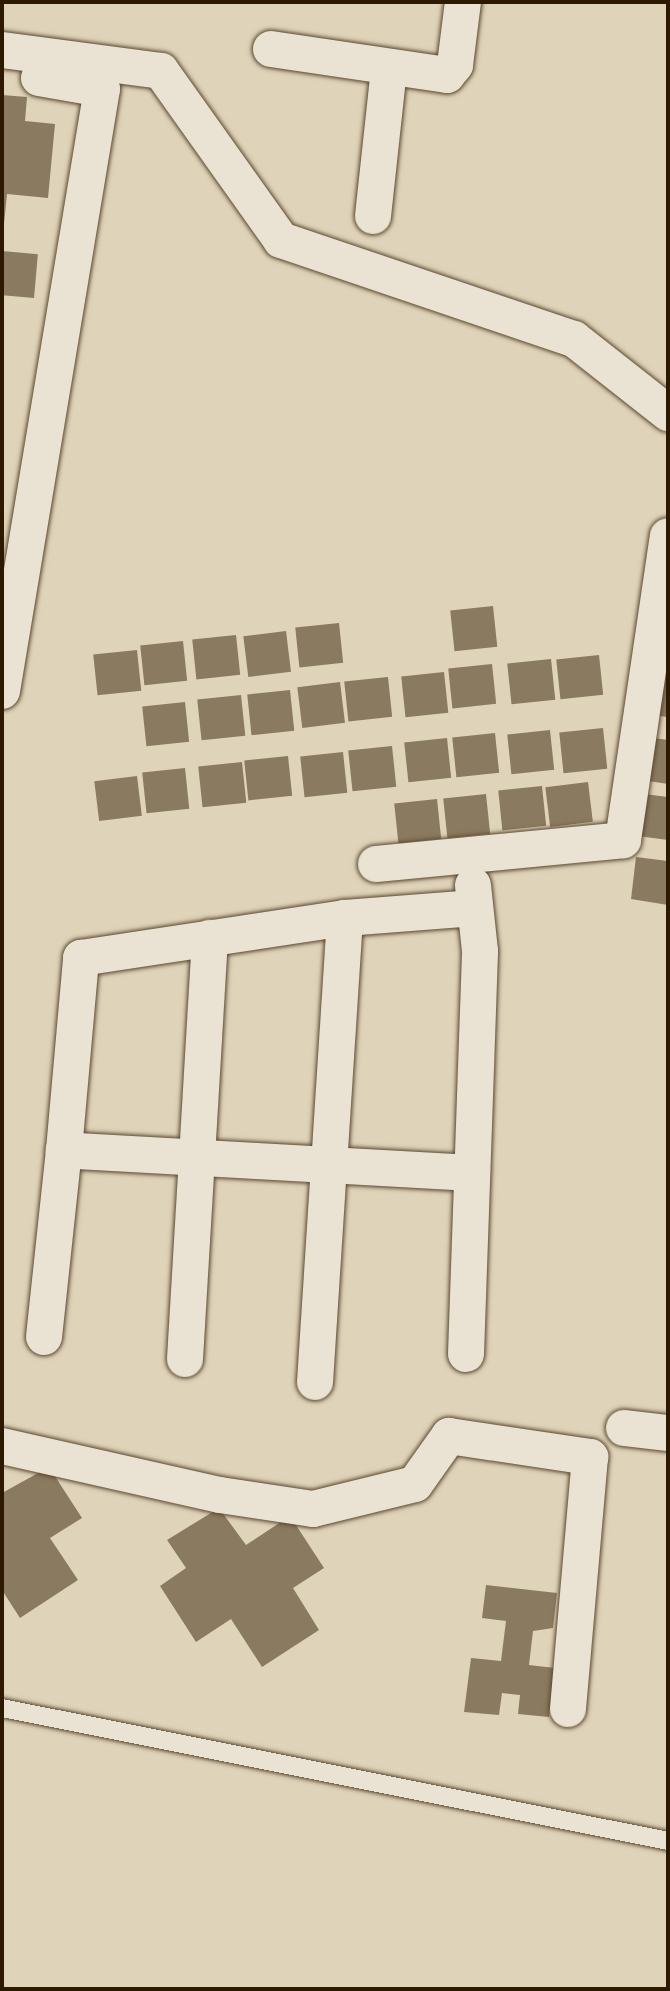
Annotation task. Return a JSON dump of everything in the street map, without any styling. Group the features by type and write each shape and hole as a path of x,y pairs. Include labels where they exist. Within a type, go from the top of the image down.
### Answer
{"street":[{"path":"271,49 389,69 447,75 455,65 463,2"},
{"path":"2,50 161,71 281,240 574,339 668,413"},
{"path":"373,216 389,69"},
{"path":"2,71 102,89 2,691"},
{"path":"376,864 623,840 668,536"},
{"path":"466,1354 480,951 470,855"},
{"path":"44,1337 81,958 345,918 475,908"},
{"path":"315,1382 345,918"},
{"path":"185,1359 210,938"},
{"path":"64,1150 472,1173"},
{"path":"624,1428 668,1433"},
{"path":"2,1446 220,1495 313,1509 415,1484 449,1436 590,1457 568,1709"}],"lane":[{"path":"2,1708 668,1841"}],"building":[{"path":"2,95 27,97 25,121 55,124 48,198 7,194 4,224"},
{"path":"2,251 38,254 34,298 2,295"},
{"path":"493,606 497,647 455,651 450,610"},
{"path":"339,623 343,663 299,667 295,628"},
{"path":"286,631 291,672 248,677 243,636"},
{"path":"236,635 240,675 196,679 192,640"},
{"path":"183,641 187,681 144,685 140,645"},
{"path":"137,650 141,691 98,695 93,655"},
{"path":"599,655 603,695 560,699 556,659"},
{"path":"551,659 555,700 512,704 507,664"},
{"path":"492,664 496,704 452,708 448,669"},
{"path":"444,672 448,713 406,717 401,676"},
{"path":"656,673 668,675 668,717 651,715"},
{"path":"388,677 392,717 348,721 344,682"},
{"path":"340,682 345,723 302,728 297,687"},
{"path":"290,690 294,731 252,735 247,694"},
{"path":"241,695 245,736 202,740 197,700"},
{"path":"185,702 189,742 146,746 142,706"},
{"path":"603,728 607,769 564,773 559,733"},
{"path":"550,730 554,770 511,774 507,734"},
{"path":"495,733 499,773 456,777 452,737"},
{"path":"647,737 668,740 668,784 642,780"},
{"path":"447,738 451,778 408,782 404,742"},
{"path":"392,746 396,787 353,791 348,751"},
{"path":"343,752 347,793 305,797 300,756"},
{"path":"288,756 292,796 248,800 244,761"},
{"path":"242,762 246,803 203,807 198,767"},
{"path":"185,768 189,809 147,813 142,772"},
{"path":"137,776 142,816 99,821 94,781"},
{"path":"588,782 593,822 550,827 545,787"},
{"path":"542,786 546,826 502,830 498,791"},
{"path":"486,794 490,834 447,838 443,798"},
{"path":"644,794 668,797 668,840 638,836"},
{"path":"437,799 441,839 398,843 394,803"},
{"path":"636,857 668,861 668,905 631,899"},
{"path":"49,1467 82,1518 50,1538 78,1580 20,1618 2,1590 2,1493"},
{"path":"219,1508 246,1545 290,1516 324,1568 293,1588 319,1630 262,1667 231,1619 196,1642 160,1586 186,1568 167,1540"},
{"path":"486,1585 557,1593 553,1628 533,1631 529,1665 555,1668 549,1717 518,1714 520,1695 502,1693 499,1715 464,1712 471,1658 501,1661 506,1621 482,1618"}]}
